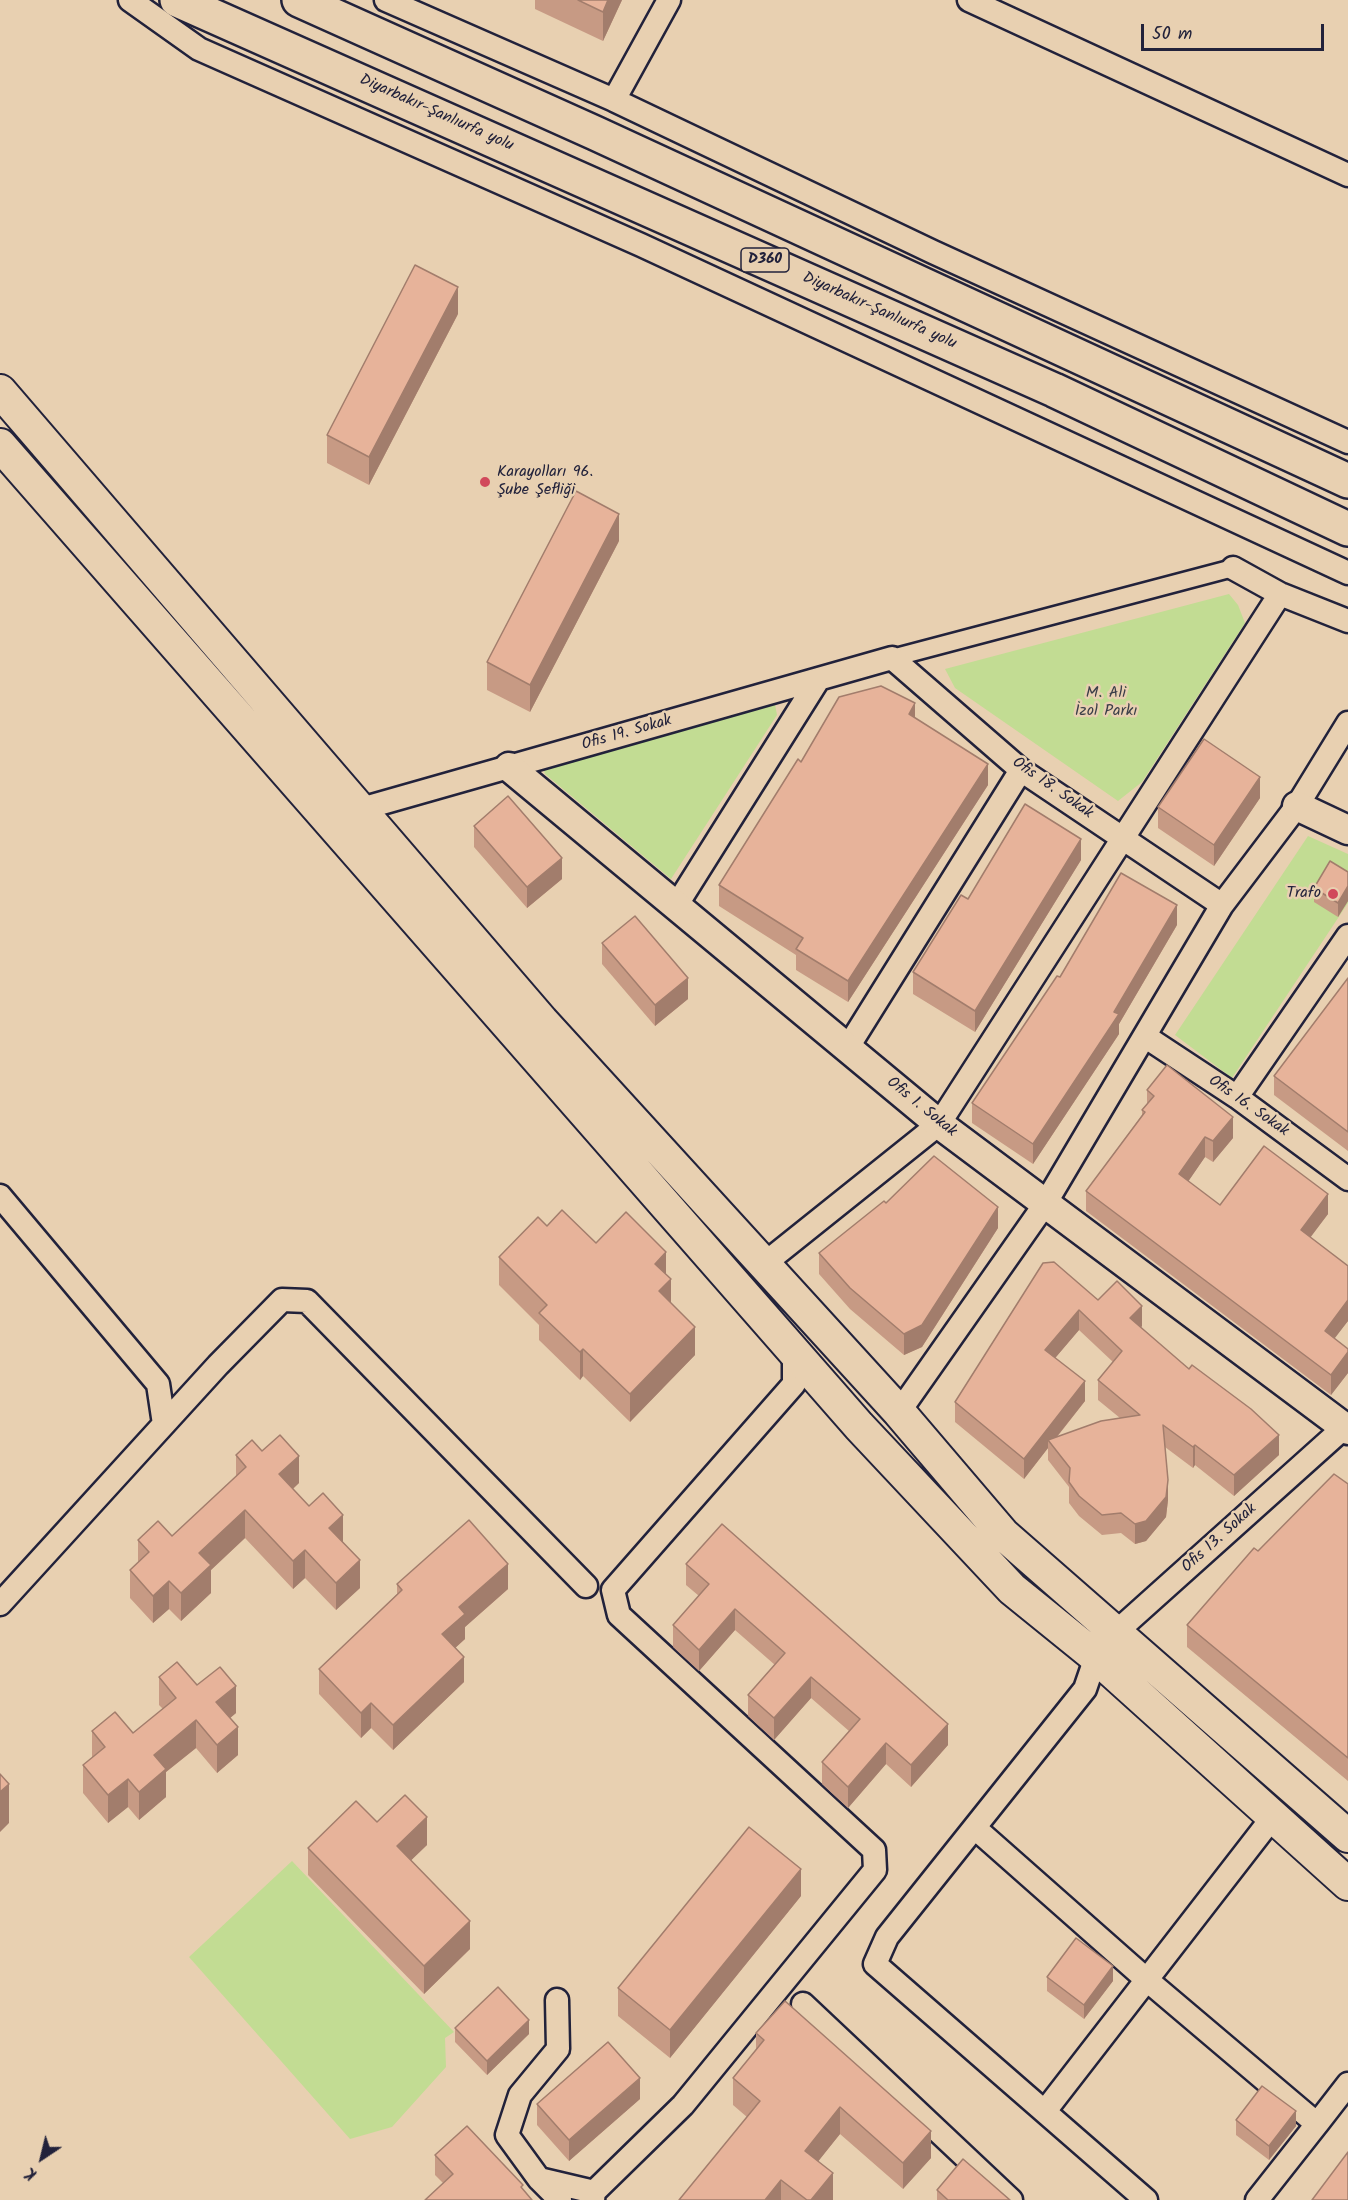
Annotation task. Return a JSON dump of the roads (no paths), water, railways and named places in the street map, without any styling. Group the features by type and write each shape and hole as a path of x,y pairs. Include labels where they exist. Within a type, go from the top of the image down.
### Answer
{"highway":[{"name":"Diyarbakır-Şanlıurfa yolu","path":"177,0 1053,390 1348,529"},
{"name":"D360","path":"299,0 606,138 1348,481"}],"main road":[{"path":"0,391 542,1021 898,1412 1003,1534 1348,1836"},
{"path":"0,445 859,1426 1012,1589 1096,1657 1272,1818 1348,1884"}],"street":[{"path":"130,0 199,49 641,245 1348,573"},
{"path":"386,0 614,100 933,252 1348,442"},
{"path":"614,100 669,0"},
{"path":"969,0 1348,175"},
{"path":"892,658 1233,568 1280,594 1348,621"},
{"path":"764,1264 939,1124 1280,594"},
{"name":"Ofis 19. Sokak","path":"361,809 892,658"},
{"name":"Ofis 18. Sokak","path":"892,658 1021,770 1222,905"},
{"path":"676,906 818,680"},
{"path":"898,1412 1046,1204 1222,905 1297,806 1348,723"},
{"name":"Ofis 1. Sokak","path":"509,767 939,1124 1347,1427"},
{"path":"848,1047 1021,770"},
{"path":"1297,806 1348,830"},
{"path":"1237,1097 1348,936"},
{"name":"Ofis 16. Sokak","path":"1146,1037 1237,1097 1348,1179"},
{"path":"0,1196 158,1384 190,1396"},
{"path":"0,1604 164,1424 282,1300 307,1301 586,1586 874,1850 875,1870 683,2105 594,2196 539,2179"},
{"path":"613,1590 794,1383 794,1351"},
{"path":"158,1384 164,1424"},
{"name":"Ofis 13. Sokak","path":"1096,1657 1116,1633 1347,1427"},
{"path":"586,1586 613,1590"},
{"path":"613,1590 619,1615"},
{"path":"1096,1657 1085,1689 887,1937 875,1964 1146,2200"},
{"path":"1045,2111 1272,1818"},
{"path":"975,1828 1147,1980 1317,2124"},
{"path":"792,1971 803,2004 1011,2200"},
{"path":"557,2000 558,2049 520,2095 507,2135 539,2179 560,2200"},
{"path":"766,2002 803,2004"},
{"path":"1257,2200 1348,2084"}],"place":[{"name":"Karayolları 96. Şube Şefliği","path":"485,482"},
{"name":"Trafo","path":"1333,894"}],"park label":[{"name":"M. Ali İzol Parkı","path":"1106,703"}]}
